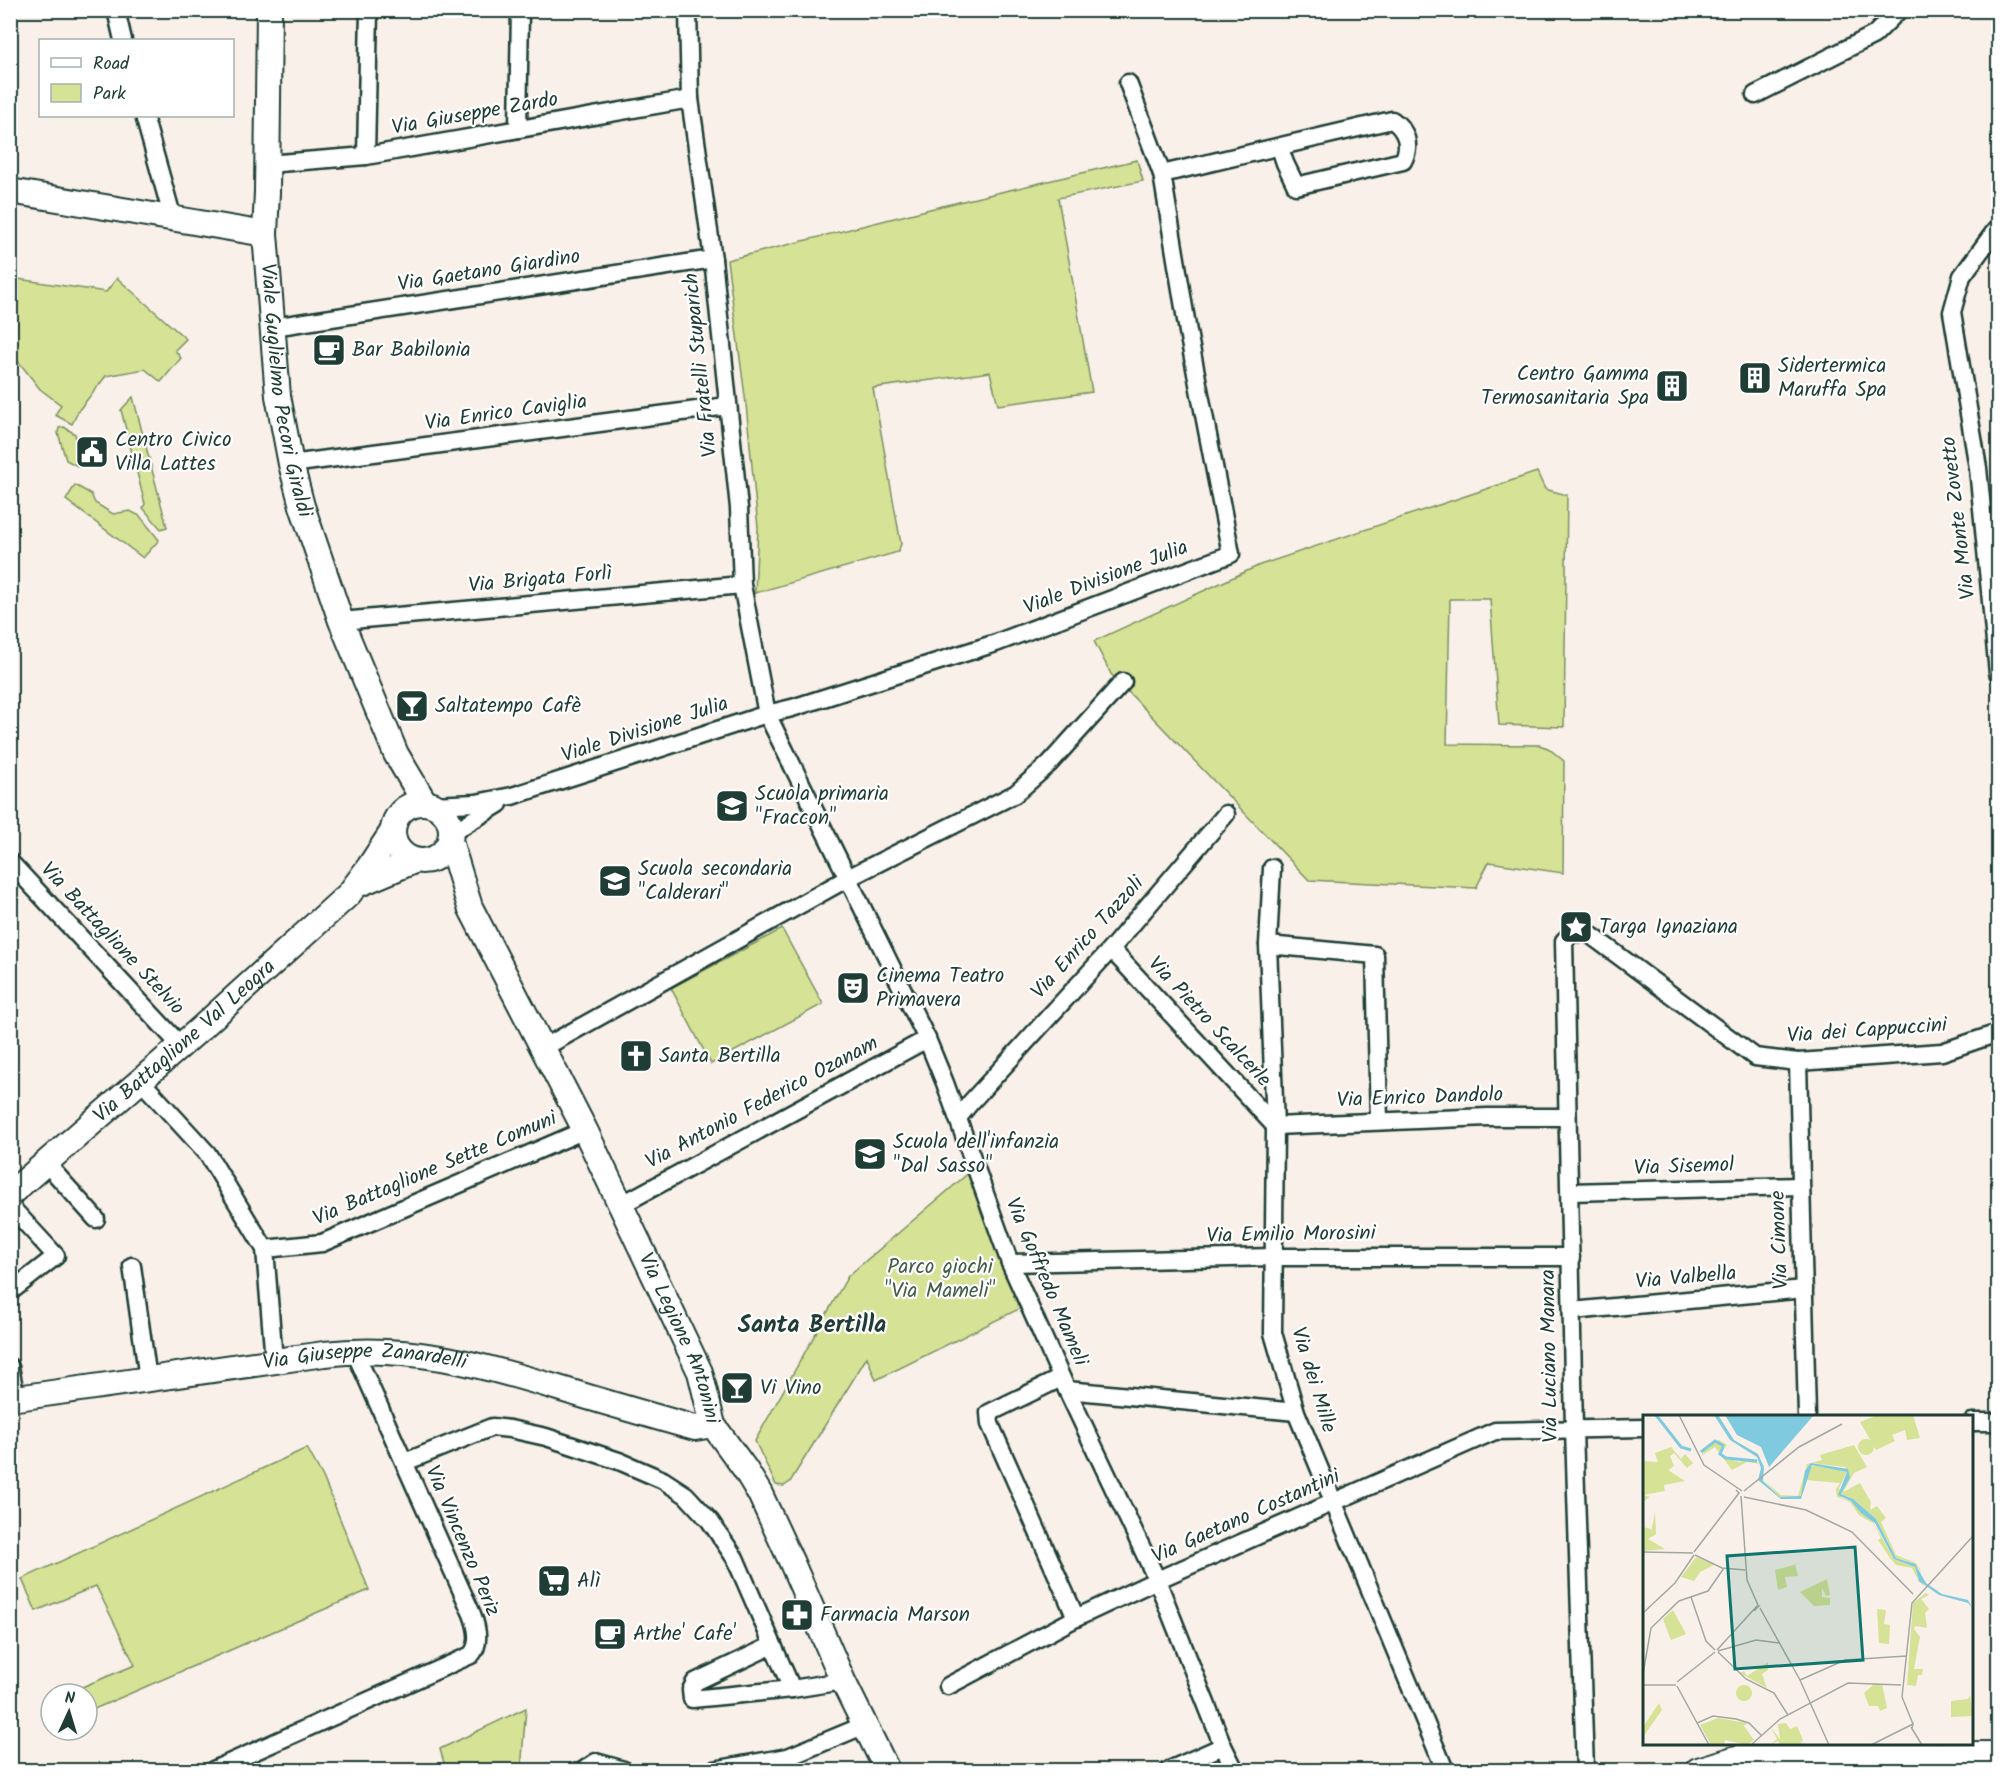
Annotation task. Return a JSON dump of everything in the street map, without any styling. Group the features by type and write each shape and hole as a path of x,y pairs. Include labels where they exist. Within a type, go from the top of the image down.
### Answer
{"street":[{"path":"116,10 123,39"},
{"name":"Viale Guglielmo Pecori Giraldi","path":"269,10 265,234 278,396 291,464 302,506 341,621 396,754 429,804"},
{"path":"366,156 369,10"},
{"path":"518,129 520,10"},
{"name":"Via Fratelli Stuparich","path":"688,10 690,99 713,259 739,508 742,585 767,714"},
{"path":"1755,95 1874,35 1899,10"},
{"path":"1128,82 1162,174 1392,120 1401,128 1407,140 1407,152 1403,161 1296,186 1280,148"},
{"name":"Via Giuseppe Zardo","path":"267,164 366,156 690,99"},
{"path":"144,117 173,219"},
{"name":"Viale Divisione Julia","path":"429,804 476,803 512,796 767,714 996,644 1231,554 1188,332 1162,174"},
{"path":"10,191 265,234"},
{"name":"Via Monte Zovetto","path":"1998,227 1962,276 1952,312 1978,468 1997,642 1998,673"},
{"name":"Via Gaetano Giardino","path":"273,327 713,259"},
{"name":"Via Enrico Caviglia","path":"291,464 727,406"},
{"name":"Via Brigata Forlì","path":"341,621 742,585"},
{"path":"543,1048 848,878 1015,794 1049,764 1123,682"},
{"name":"Via Goffredo Mameli","path":"767,714 927,1039 1010,1263 1064,1384 1157,1580 1223,1746 1235,1770"},
{"name":"Viale Guglielmo Pecori Giraldi","path":"395,824 396,754"},
{"name":"Viale Divisione Julia","path":"450,837 512,796"},
{"path":"429,804 446,816 450,837 441,855 419,861 404,856 398,850 393,841 395,824 411,805 429,804"},
{"name":"Via Enrico Tazzoli","path":"958,1118 1111,949 1226,814"},
{"name":"Via Battaglione Val Leogra","path":"10,1194 181,1046 357,885 395,824"},
{"name":"Via Legione Antonini","path":"450,837 470,907 585,1130 619,1206 700,1372 712,1425 745,1469 760,1494 843,1681 887,1770"},
{"name":"Via Battaglione Val Leogra","path":"357,885 419,861"},
{"name":"Via Legione Antonini","path":"419,861 470,907"},
{"name":"Via dei Mille","path":"1272,868 1268,945 1275,1126 1273,1333 1296,1412 1445,1770"},
{"name":"Via Battaglione Stelvio","path":"13,870 181,1046"},
{"name":"Via dei Cappuccini","path":"1564,941 1572,933 1588,933 1755,1057 1798,1062 1942,1052 1998,1033"},
{"name":"Via Luciano Manara","path":"1564,941 1574,1430 1585,1770"},
{"path":"1268,945 1375,955 1379,1121"},
{"name":"Via Pietro Scalcerle","path":"1111,949 1275,1126"},
{"name":"Via Antonio Federico Ozanam","path":"619,1206 927,1039"},
{"name":"Via Cimone","path":"1798,1062 1807,1415"},
{"path":"141,1081 207,1153 266,1249 274,1361"},
{"name":"Via Enrico Dandolo","path":"1275,1126 1567,1116"},
{"name":"Via Battaglione Sette Comuni","path":"266,1249 322,1243 585,1130"},
{"path":"46,1162 96,1219"},
{"name":"Via Sisemol","path":"1570,1192 1800,1186"},
{"path":"10,1206 56,1256 10,1292"},
{"name":"Via Emilio Morosini","path":"1010,1263 1274,1257 1571,1257"},
{"path":"132,1266 148,1379"},
{"name":"Via Valbella","path":"1572,1311 1804,1289"},
{"name":"Via Giuseppe Zanardelli","path":"13,1399 354,1350 404,1352 453,1359 493,1368 695,1428 712,1425"},
{"name":"Via Vincenzo Periz","path":"213,1770 471,1655 476,1650 477,1628 472,1614 354,1350"},
{"path":"10,1367 13,1399"},
{"path":"1076,1618 990,1424 989,1413 1064,1384 1296,1412"},
{"path":"1973,1422 1998,1422"},
{"path":"405,1462 492,1427 510,1428 546,1437 619,1461 663,1480 686,1495 711,1521 735,1558 792,1689"},
{"name":"Via Gaetano Costantini","path":"948,1686 1076,1618 1157,1580 1495,1431 1643,1428"},
{"path":"773,1645 695,1682 692,1686 692,1699 792,1689 843,1681"},
{"path":"714,1770 788,1757 865,1725"},
{"path":"1169,1770 1223,1746"},
{"path":"1698,1770 1740,1757 1998,1754"},
{"path":"584,1770 596,1762 624,1770"}],"green space":[{"path":"1137,160 1143,181 1058,198 1092,392 998,405 990,372 873,388 901,544 898,552 755,593 758,528 746,404 727,260"},
{"path":"11,278 106,292 117,278 186,339 175,350 181,358 161,382 145,369 106,376 79,410 72,424 55,415 61,405 40,389 11,352"},
{"path":"133,397 167,527 161,529 143,508 145,504 121,410"},
{"path":"64,427 75,434 77,441 75,451 82,460 82,465 79,467 66,460 58,433 59,428"},
{"path":"1537,472 1545,489 1567,495 1564,727 1499,725 1490,599 1450,599 1447,744 1539,745 1548,748 1564,761 1563,873 1489,862 1476,888 1309,880 1111,674 1094,641 1260,565"},
{"path":"75,485 91,494 95,503 113,514 130,511 140,516 159,540 143,558 66,500"},
{"path":"782,929 823,1004 711,1064 671,988"},
{"name":"Parco giochi \"Via Mameli\"","path":"971,1171 1021,1308 876,1380 867,1357 790,1482 784,1486 776,1485 755,1441 848,1276"},
{"path":"307,1448 323,1477 369,1590 99,1707 99,1682 94,1682 135,1665 96,1586 36,1611 22,1579"},
{"path":"526,1708 521,1770 446,1770 440,1749"}],"place":[{"name":"Bar Babilonia","path":"329,350"},
{"name":"Sidertermica Maruffa Spa","path":"1755,378"},
{"name":"Centro Gamma Termosanitaria Spa","path":"1672,386"},
{"name":"Centro Civico Villa Lattes","path":"92,452"},
{"name":"Saltatempo Cafè","path":"412,706"},
{"name":"Scuola primaria \"Fraccon\"","path":"732,806"},
{"name":"Scuola secondaria \"Calderari\"","path":"615,881"},
{"name":"Targa Ignaziana","path":"1576,927"},
{"name":"Cinema Teatro Primavera","path":"853,988"},
{"name":"Santa Bertilla","path":"636,1056"},
{"name":"Scuola dell'infanzia \"Dal Sasso\"","path":"870,1154"},
{"name":"Vi Vino","path":"737,1388"},
{"name":"Alì","path":"554,1581"},
{"name":"Farmacia Marson","path":"797,1615"},
{"name":"Arthe' Cafe'","path":"610,1634"}],"district":[{"name":"Santa Bertilla","path":"812,1325"}]}
